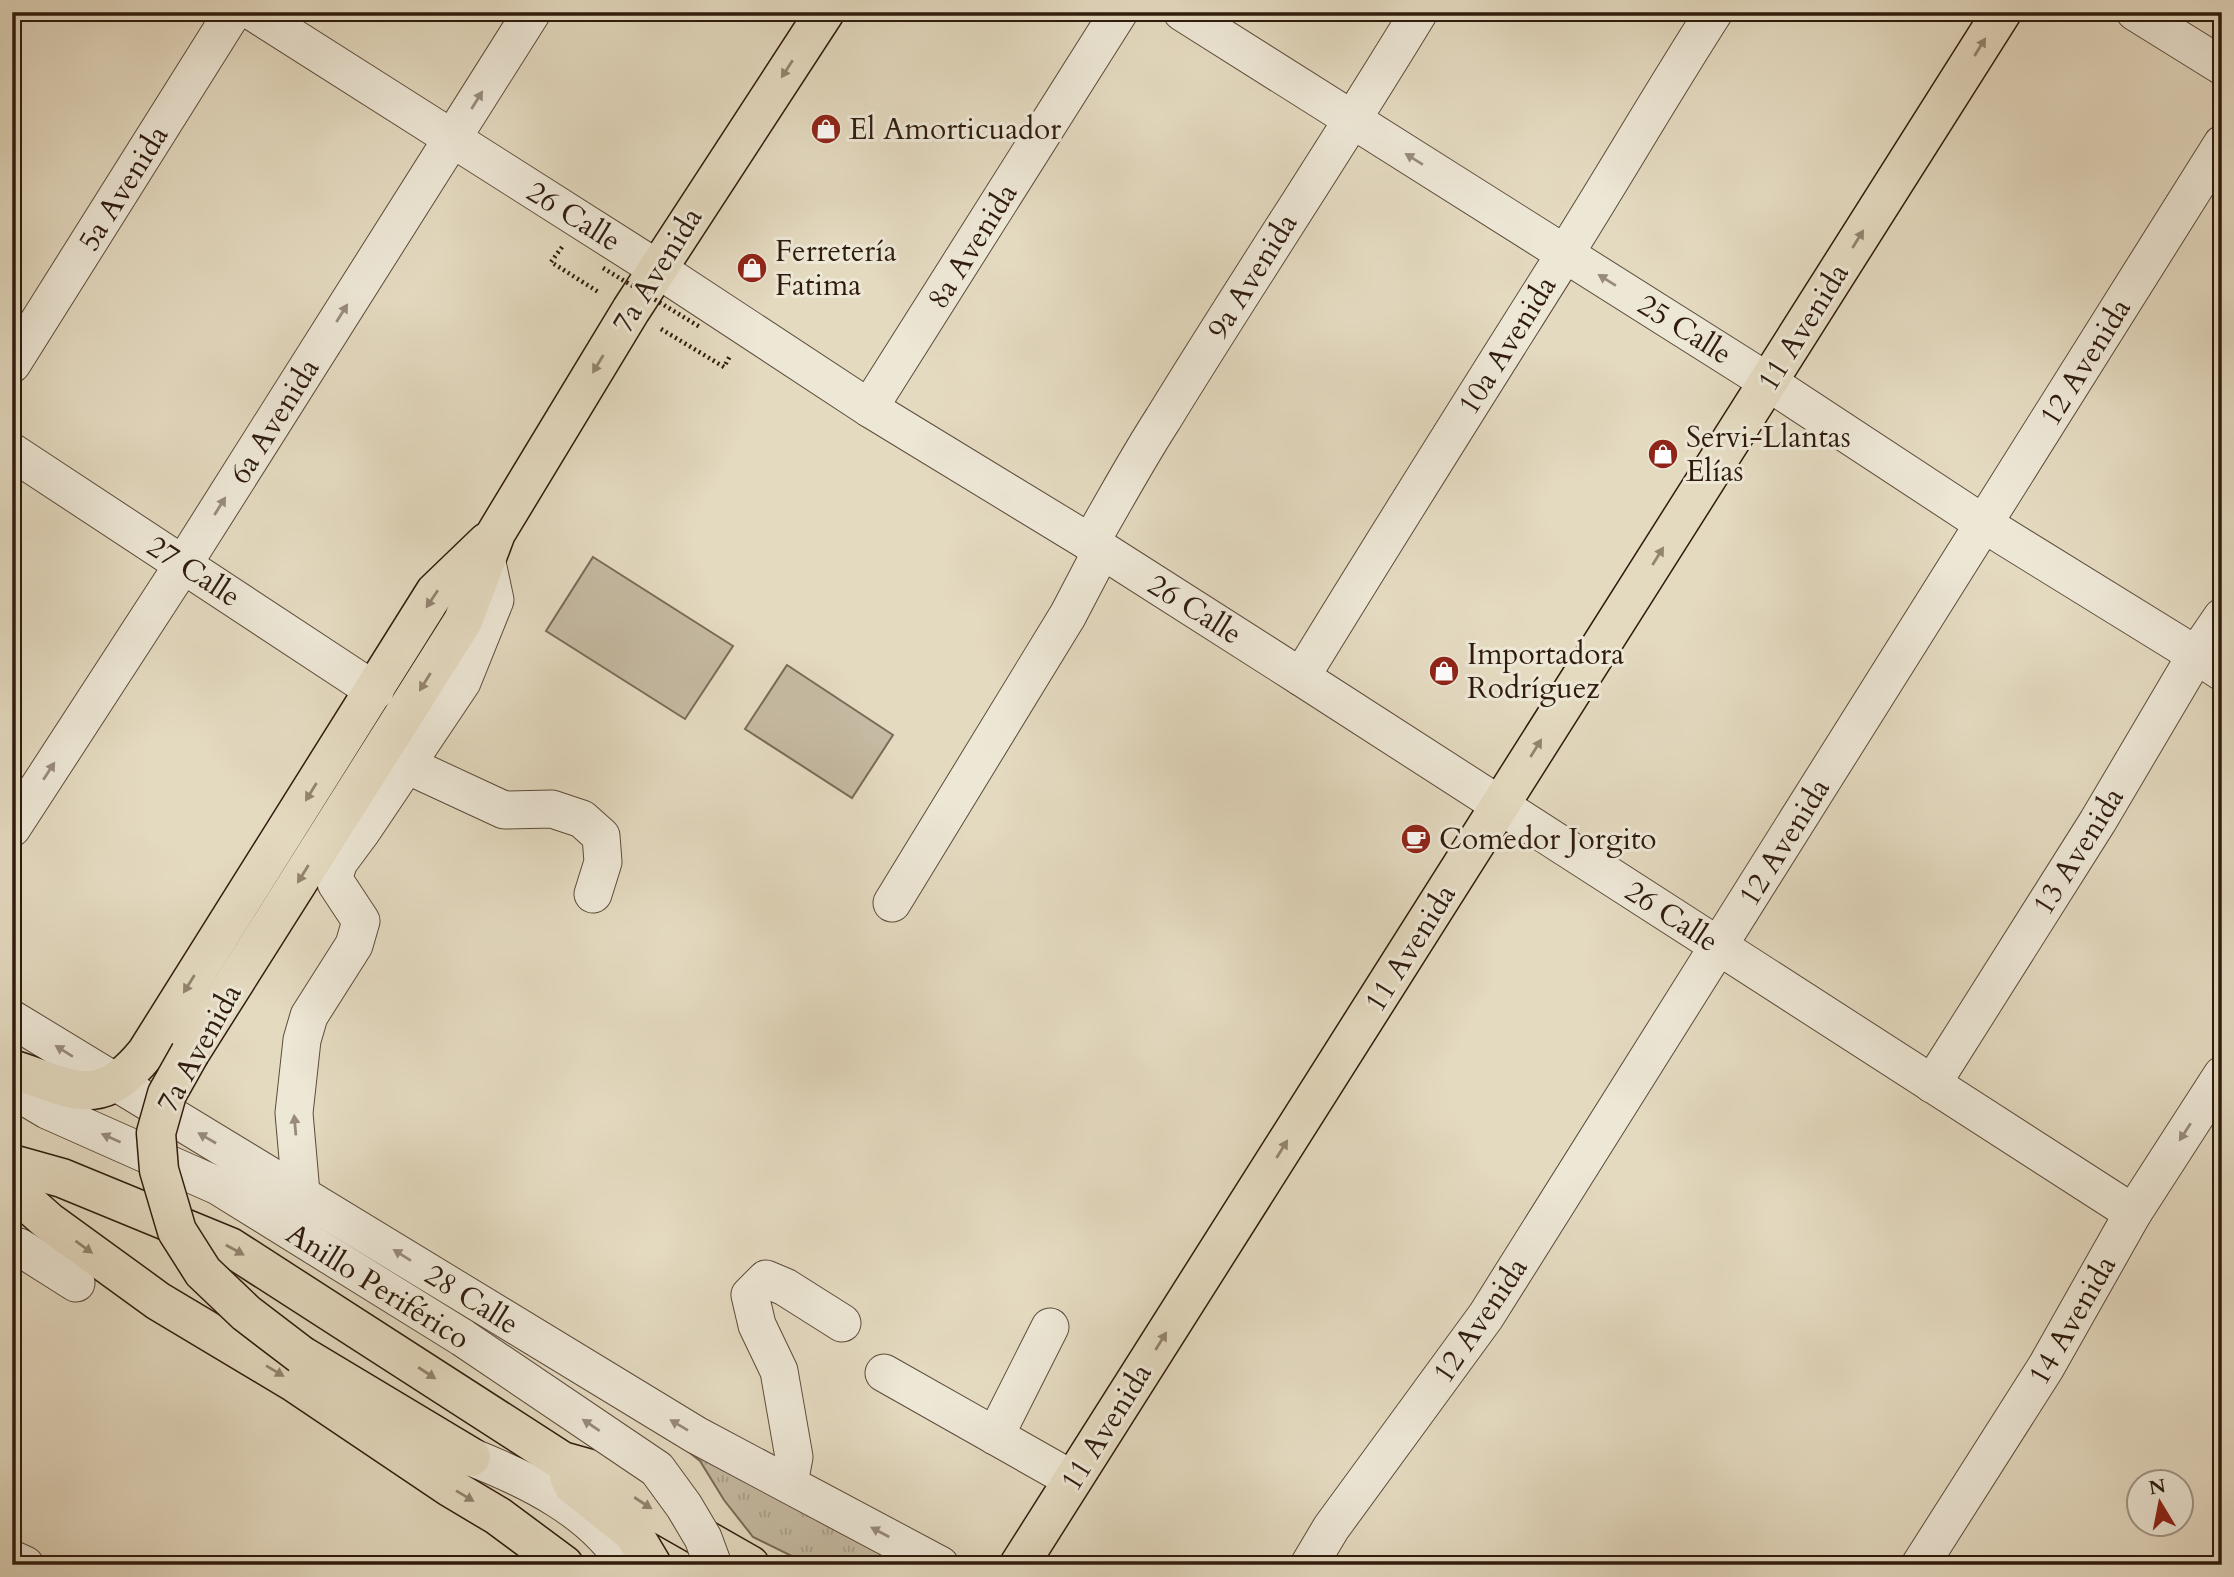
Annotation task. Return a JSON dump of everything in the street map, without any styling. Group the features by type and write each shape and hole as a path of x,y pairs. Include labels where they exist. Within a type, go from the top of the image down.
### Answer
{"main road":[{"name":"7a Avenida","path":"471,1457 301,1355 246,1313 203,1272 177,1231 159,1170 156,1133 167,1094 190,1053 463,621 491,546 617,302 656,268 825,12"},
{"name":"11 Avenida","path":"1019,1565 2002,12"},
{"name":"7a Avenida","path":"12,1069 72,1089 93,1091 115,1083 132,1070 146,1053 435,592 491,546"},
{"name":"Anillo Periférico","path":"12,1164 62,1178 230,1247 562,1461 594,1470 664,1516 750,1565"},
{"path":"25,1200 158,1301 295,1383 451,1488 498,1516 564,1565"},
{"path":"562,1461 573,1485 633,1534 652,1565"}],"street":[{"name":"5a Avenida","path":"12,364 233,12"},
{"name":"26 Calle","path":"253,12 656,268 869,408 1301,677 2133,1213"},
{"name":"6a Avenida","path":"12,828 184,563 532,12"},
{"name":"8a Avenida","path":"869,408 1119,12"},
{"name":"25 Calle","path":"1182,12 1768,382 1983,524 2209,663"},
{"name":"9a Avenida","path":"892,903 1068,615 1096,547 1168,410 1354,120 1419,12"},
{"name":"10a Avenida","path":"1301,677 1713,12"},
{"path":"2135,12 2222,66"},
{"name":"12 Avenida","path":"1308,1565 1331,1528 1486,1316 2222,144"},
{"name":"27 Calle","path":"12,452 375,691"},
{"path":"301,1193 294,1113 302,1040 310,1016 354,945 362,921 336,883 335,873 339,862 462,682 495,600 491,546"},
{"name":"13 Avenida","path":"1932,1084 2098,821 2209,663 2222,617"},
{"path":"408,762 422,772 504,810 552,809 582,819 601,836 603,862 593,894"},
{"name":"28 Calle","path":"12,1019 696,1435 940,1565"},
{"name":"14 Avenida","path":"1920,1565 2046,1367 2133,1213 2222,1075"},
{"name":"Anillo Periférico","path":"12,1089 47,1110 218,1186 463,1338 657,1469 703,1538 713,1565"},
{"path":"25,1200 16,1245 76,1283"},
{"path":"789,1484 794,1457 779,1371 757,1325 750,1295 766,1279 785,1287 842,1323"},
{"path":"995,1436 1050,1327"},
{"path":"884,1373 1073,1480"},
{"path":"471,1457 505,1489 588,1550 601,1565"},
{"name":"7a Avenida","path":"471,1457 515,1474 584,1518 607,1538 626,1565"},
{"path":"12,1559 25,1565"}],"path":[{"path":"574,250 564,244 551,262 724,367"},
{"path":"593,262 700,327"}],"green space":[{"path":"593,557 733,646 685,719 546,631"},
{"path":"787,665 893,735 852,798 745,729"},
{"path":"662,1431 861,1536 898,1565 810,1565 753,1537 724,1500 700,1461"}],"place":[{"name":"El Amorticuador","path":"826,129"},
{"name":"Ferretería Fatima","path":"752,268"},
{"name":"Servi-Llantas Elías","path":"1663,454"},
{"name":"Importadora Rodríguez","path":"1444,671"},
{"name":"Comedor Jorgito","path":"1416,839"}]}
